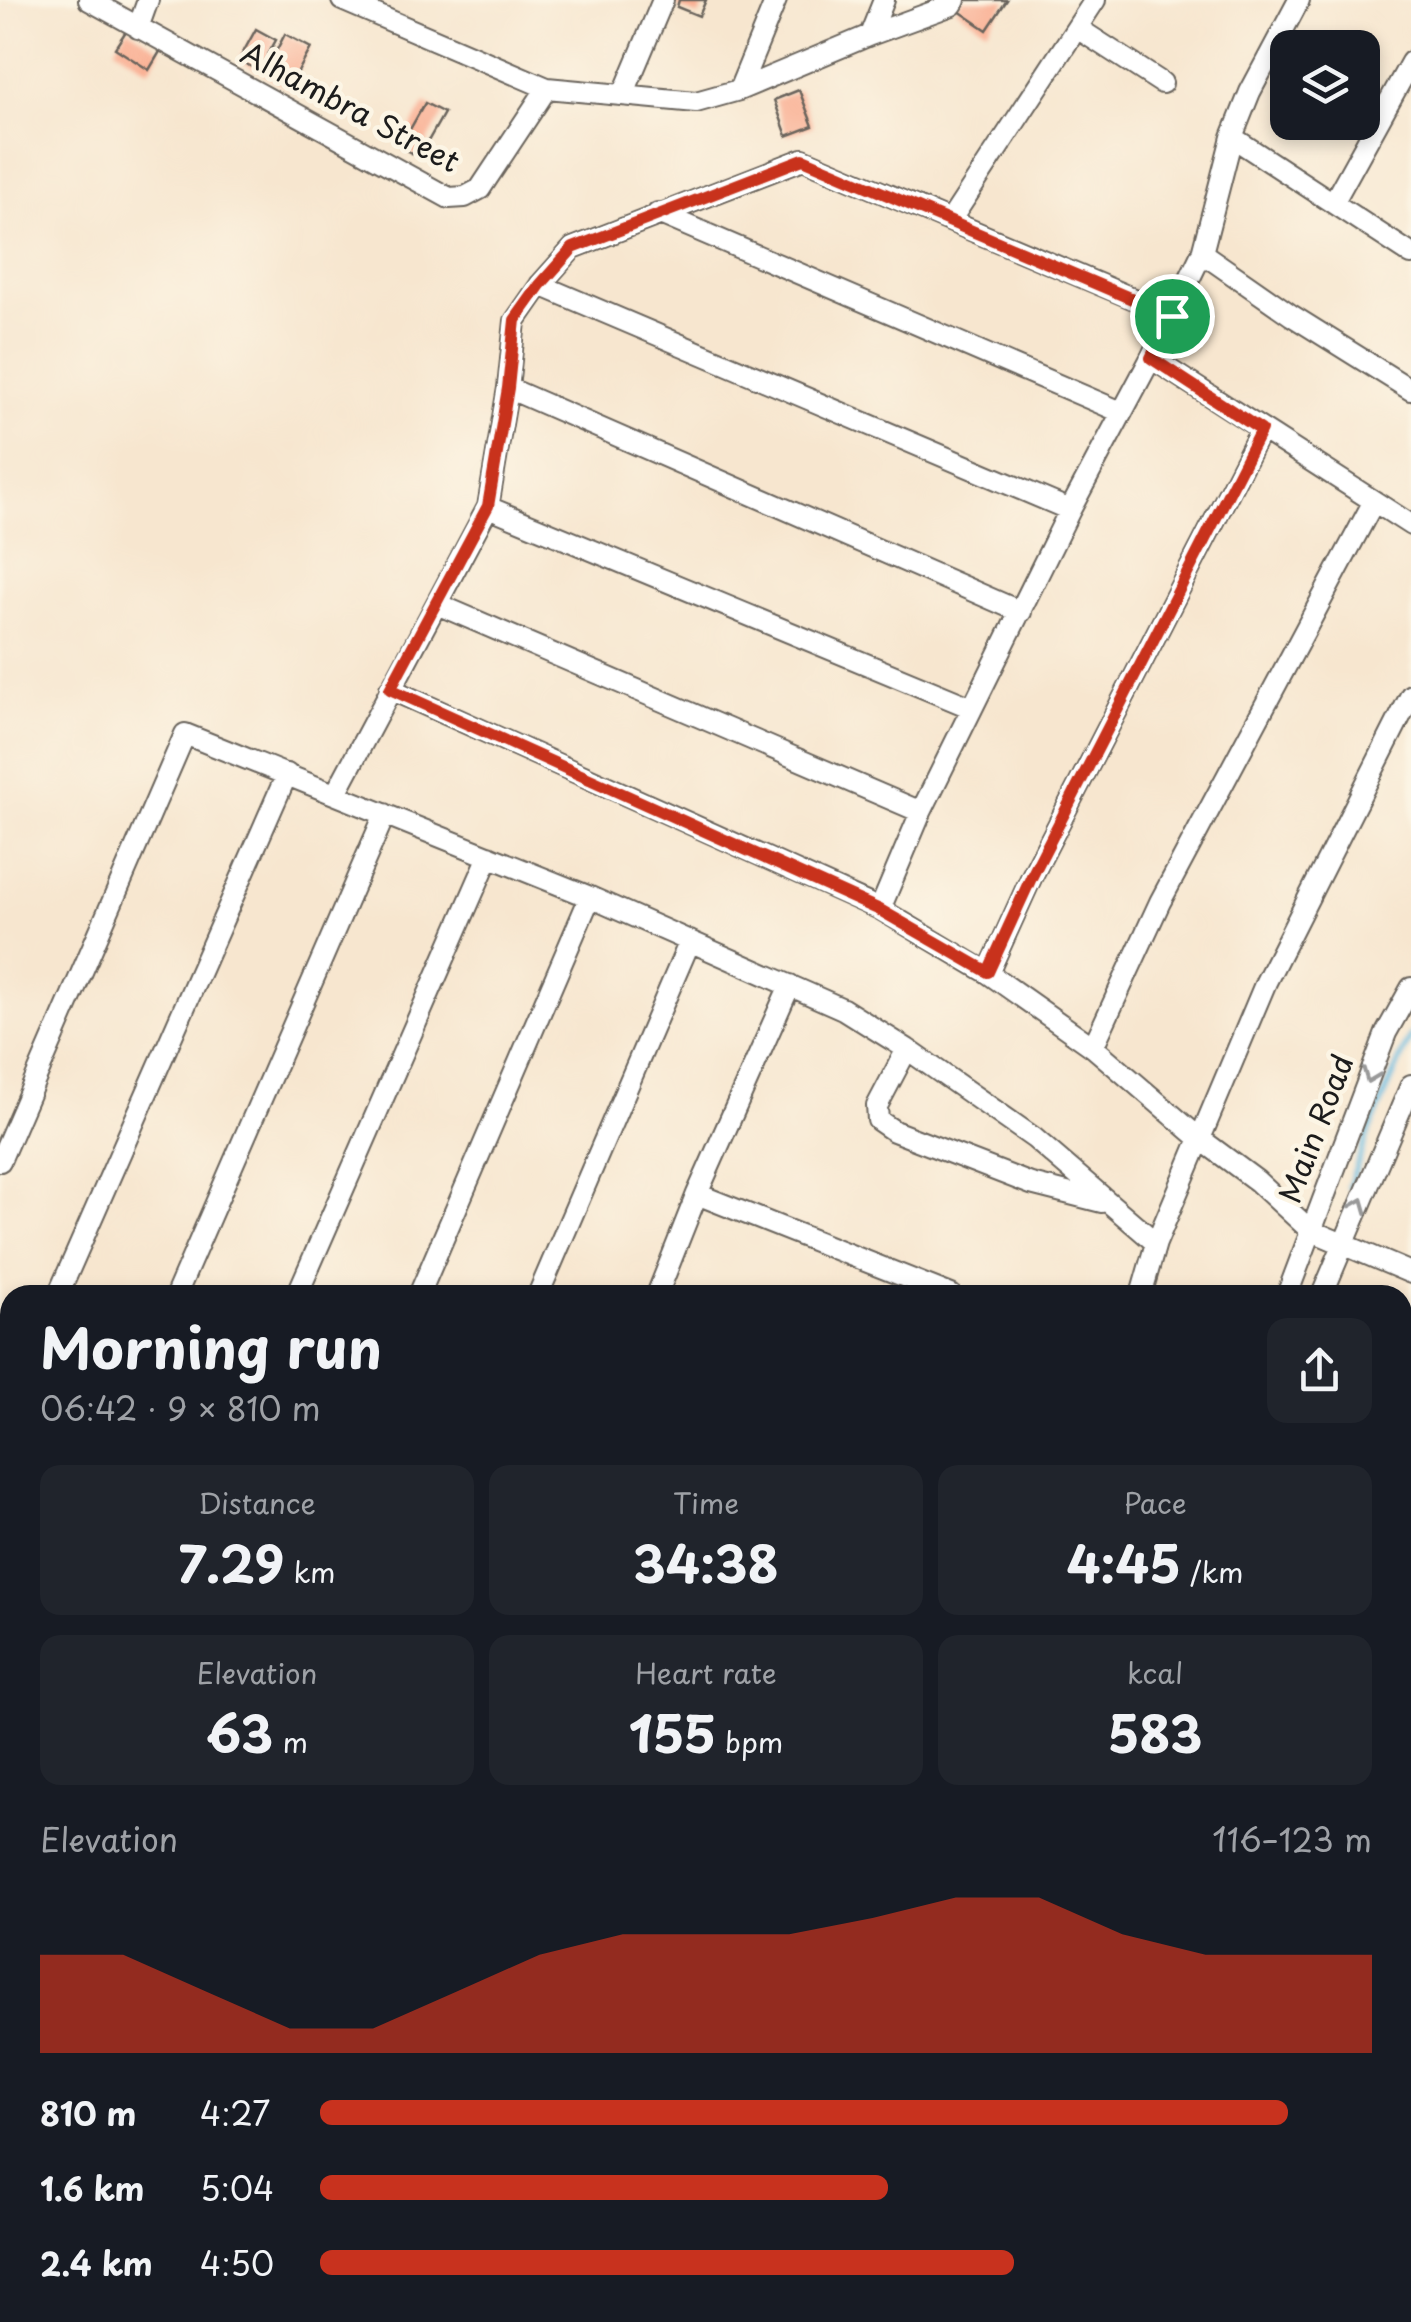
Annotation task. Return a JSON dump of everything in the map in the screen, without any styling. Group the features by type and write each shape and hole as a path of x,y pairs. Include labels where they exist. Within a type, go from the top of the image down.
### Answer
{"street":[{"name":"Alhambra Street","path":"89,0 449,198 465,197 480,189 546,88"},
{"path":"138,28 148,0"},
{"path":"342,0 546,88 696,102 740,90 954,3"},
{"path":"740,90 776,0"},
{"path":"870,35 884,0"},
{"path":"950,221 1095,0"},
{"path":"880,910 921,812 1202,253 1232,137 1250,92 1299,0"},
{"path":"623,95 660,1"},
{"path":"1077,28 1162,83"},
{"path":"1333,203 1411,62"},
{"path":"1232,137 1411,254"},
{"path":"336,793 488,506 515,320 573,248 803,159 1172,316"},
{"path":"658,214 1121,412"},
{"path":"1202,253 1411,390"},
{"path":"540,285 1070,510"},
{"path":"1151,358 1374,501 1408,516"},
{"path":"508,388 1021,612"},
{"path":"988,972 1032,876 1261,430"},
{"path":"1093,1047 1160,902 1374,501"},
{"path":"488,506 972,708"},
{"path":"436,604 921,812"},
{"path":"390,689 880,910 988,972 1093,1047 1310,1230 1411,1273"},
{"path":"1144,1285 1156,1243 1266,982 1411,696"},
{"path":"0,1161 185,734 590,897 842,1009 907,1049 1034,1138 1156,1243"},
{"path":"62,1285 288,774"},
{"path":"180,1285 385,814"},
{"path":"301,1285 489,856"},
{"path":"423,1285 590,897"},
{"path":"542,1285 690,941"},
{"path":"662,1285 790,985"},
{"name":"Main Road","path":"1291,1285 1386,1033 1411,988"},
{"path":"907,1049 877,1106 878,1120 894,1132 1031,1184 1108,1203"},
{"path":"1326,1285 1411,1085"},
{"path":"698,1194 926,1285"}],"building":[{"path":"679,0 706,0 699,16 677,7"},
{"path":"962,0 1007,0 987,30 956,9"},
{"path":"128,28 161,50 149,70 115,48"},
{"path":"256,29 276,40 259,71 239,60"},
{"path":"285,34 311,48 289,88 264,75"},
{"path":"799,90 813,126 787,136 774,100"},
{"path":"425,103 444,113 419,157 400,147"}],"waterway":[{"path":"1349,1187 1411,1035"}],"route":[{"path":"803,159 1172,316 1151,358 1261,430 1032,876 988,972 880,910 390,689 488,506 515,320 573,248 803,159"}]}
